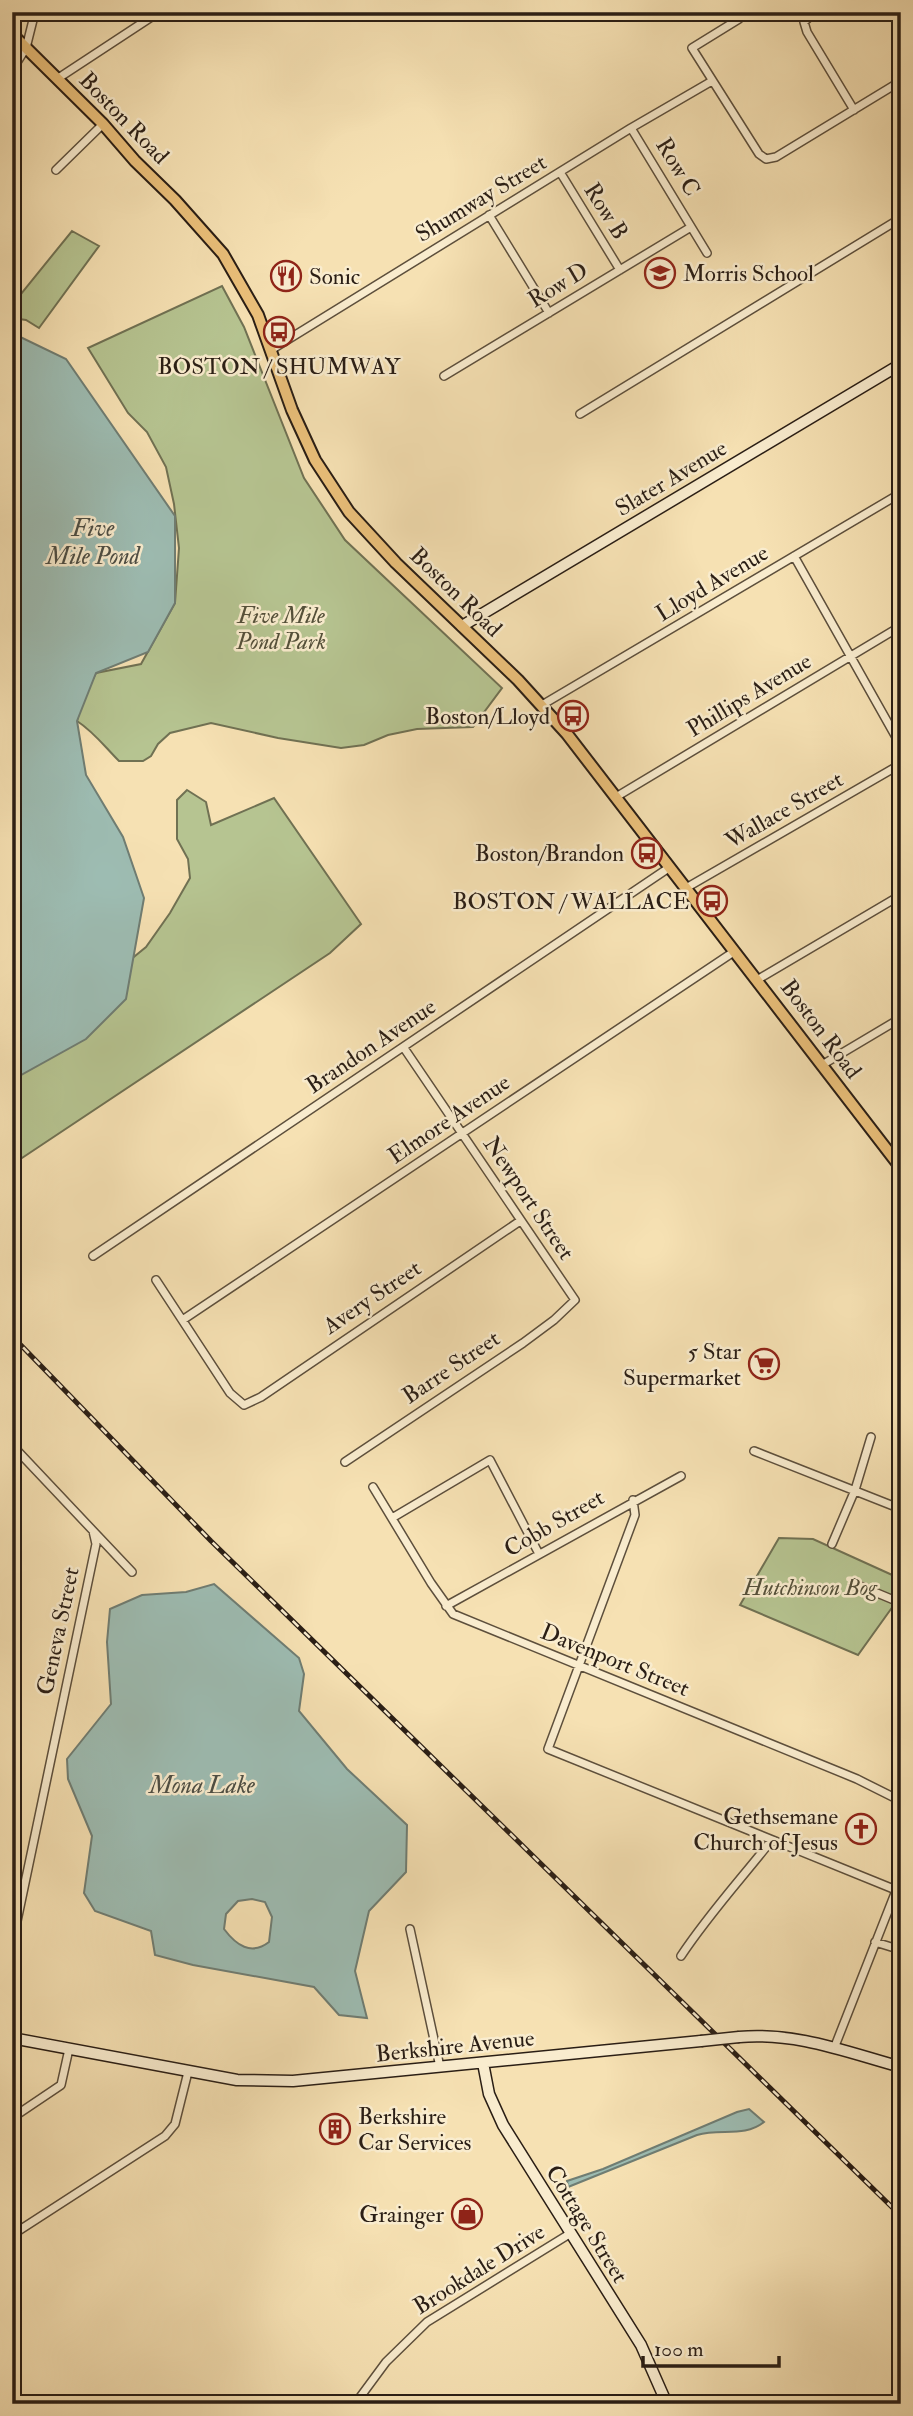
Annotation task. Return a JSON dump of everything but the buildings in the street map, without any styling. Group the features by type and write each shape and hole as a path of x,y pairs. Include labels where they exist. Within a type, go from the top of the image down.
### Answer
{"main road":[{"name":"Boston Road","path":"12,34 103,124 223,254 258,315 301,432 338,497 377,544 542,705 616,797 901,1168"},
{"name":"Slater Avenue","path":"462,626 901,364"},
{"name":"Berkshire Avenue","path":"12,2038 188,2072 237,2080 279,2082 739,2037 783,2036 835,2046 901,2067"},
{"name":"Cottage Street","path":"483,2063 494,2108 640,2345 667,2404"}],"street":[{"path":"12,70 26,48 35,12"},
{"path":"57,79 159,12"},
{"path":"815,12 804,22 807,32 854,110"},
{"path":"739,19 692,48 759,154 766,159 776,157 901,81"},
{"name":"Shumway Street","path":"271,350 712,81"},
{"path":"57,170 103,124"},
{"name":"Row C","path":"631,128 707,253"},
{"name":"Row B","path":"560,172 621,270"},
{"path":"489,215 549,313"},
{"path":"580,414 901,218"},
{"name":"Row D","path":"444,376 691,227"},
{"name":"Lloyd Avenue","path":"542,705 901,493"},
{"path":"794,556 901,746"},
{"name":"Phillips Avenue","path":"616,797 901,626"},
{"name":"Wallace Street","path":"686,888 901,764"},
{"name":"Brandon Avenue","path":"93,1256 670,867"},
{"path":"757,980 901,895"},
{"name":"Elmore Avenue","path":"184,1319 735,951"},
{"path":"822,1065 901,1018"},
{"name":"Newport Street","path":"404,1048 575,1300"},
{"name":"Avery Street","path":"184,1319 230,1392 244,1405 261,1397 520,1220"},
{"path":"156,1280 184,1319"},
{"name":"Barre Street","path":"345,1462 523,1343 567,1310 575,1300"},
{"path":"832,1544 855,1490 871,1437"},
{"path":"12,1445 82,1516 132,1572"},
{"path":"754,1451 901,1510"},
{"path":"391,1518 490,1460 539,1554"},
{"name":"Cobb Street","path":"446,1606 633,1500 681,1476"},
{"name":"Davenport Street","path":"373,1487 453,1614 857,1779 901,1801"},
{"path":"633,1500 635,1515 548,1749 896,1890"},
{"name":"Geneva Street","path":"12,1945 96,1544 93,1531"},
{"path":"853,1583 901,1603"},
{"path":"681,1956 700,1927 771,1840"},
{"path":"835,2046 901,1878"},
{"path":"410,1929 440,2067"},
{"path":"875,1942 901,1950"},
{"path":"12,2118 61,2085 69,2049"},
{"path":"12,2235 165,2136 175,2124 188,2072"},
{"name":"Brookdale Drive","path":"355,2404 386,2362 427,2322 571,2233"}],"green space":[{"path":"72,231 99,246 39,328 26,320 12,318 12,305"},
{"name":"Five Mile Pond Park","path":"222,286 244,327 304,478 345,540 502,688 473,727 417,729 388,735 364,745 341,748 211,723 170,733 158,744 151,756 143,761 119,761 77,721 82,700 96,673 141,664 175,603 179,548 166,467 147,432 128,413 88,348"},
{"path":"187,790 206,802 211,825 274,798 361,924 330,953 22,1158 12,1146 12,1046 108,978 146,947 170,913 190,878 188,859 177,839 177,800"},
{"name":"Hutchinson Bog","path":"779,1538 813,1539 901,1579 901,1595 858,1655 740,1605"}],"water":[{"name":"Five Mile Pond","path":"12,333 66,359 175,516 175,603 148,652 96,673 77,721 86,775 123,837 144,898 126,999 86,1039 12,1080"},
{"name":"Mona Lake","path":"214,1584 299,1658 304,1674 299,1711 347,1769 407,1825 406,1872 369,1911 355,1971 367,2018 339,2015 314,1987 193,1965 155,1955 151,1931 95,1911 84,1893 92,1836 68,1779 67,1759 111,1704 107,1642 110,1609 142,1595 186,1592","holes":["252,1899 265,1902 272,1917 269,1942 256,1948 244,1947 224,1929 226,1914 238,1901"]},
{"path":"749,2109 764,2122 748,2130 697,2135 568,2187 567,2181"}],"railway":[{"path":"12,1336 211,1541 901,2216"}],"place":[{"name":"Morris School","path":"660,273"},
{"name":"Sonic","path":"286,276"},
{"name":"BOSTON / SHUMWAY","path":"279,332"},
{"name":"Boston/Lloyd","path":"573,716"},
{"name":"Boston/Brandon","path":"647,853"},
{"name":"BOSTON / WALLACE","path":"712,901"},
{"name":"5 Star Supermarket","path":"764,1364"},
{"name":"Gethsemane Church of Jesus","path":"861,1829"},
{"name":"Berkshire Car Services","path":"335,2129"},
{"name":"Grainger","path":"467,2214"}]}
